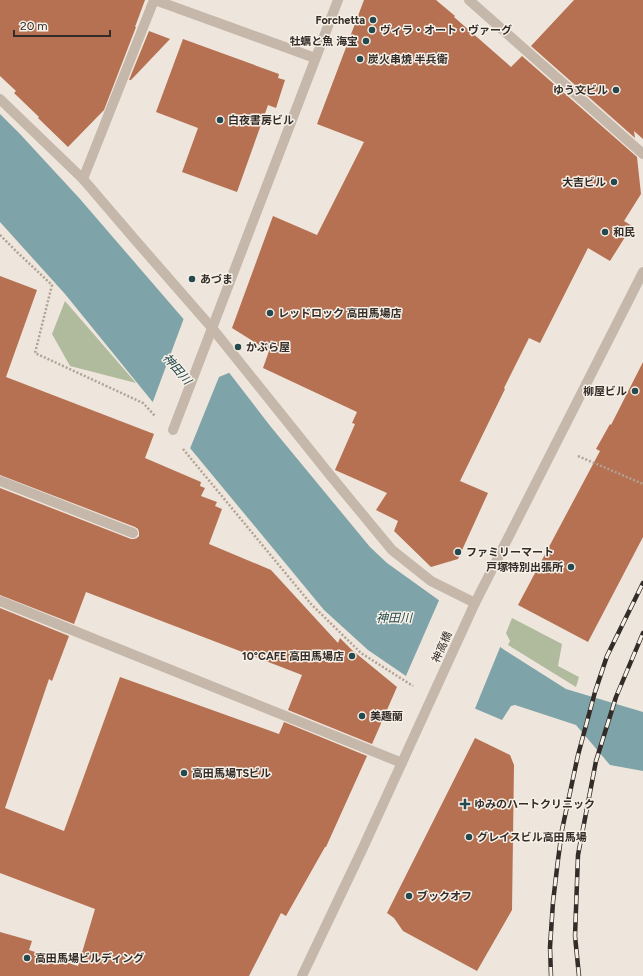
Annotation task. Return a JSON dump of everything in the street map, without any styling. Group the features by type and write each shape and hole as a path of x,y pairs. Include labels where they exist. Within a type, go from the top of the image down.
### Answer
{"street":[{"path":"83,179 155,0 315,58"},
{"path":"173,430 338,0"},
{"path":"469,0 643,154"},
{"path":"0,99 83,179 212,328 334,481 392,550 431,581 474,607"},
{"name":"神高橋","path":"302,976 474,607 643,272"},
{"path":"0,481 133,533"},
{"path":"0,601 402,763"}],"path":[{"path":"0,235 52,285 35,353 143,403 157,419"},
{"path":"181,447 312,604 361,653 433,696"},
{"path":"578,456 643,484"}],"green space":[{"path":"65,301 136,383 70,366 52,334"},
{"path":"512,618 562,644 558,666 579,677 576,687 508,645 510,641 506,633"}],"water":[{"name":"神田川","path":"0,114 80,199 224,366 271,427 370,547 387,563 503,649 566,689 643,712 643,771 610,765 576,725 515,705 511,706 502,720 406,676 368,650 324,610 65,294 0,222"}],"pier":[{"path":"184,318 231,372 219,377 189,451 152,404"},
{"path":"440,598 501,645 474,711 405,678"}],"building":[{"path":"0,0 145,0 104,110 68,147 14,93 16,91 0,76"},
{"path":"364,0 436,0 511,67 522,56 637,157 641,194 624,221 632,226 610,261 588,248 540,343 529,338 460,481 488,493 458,559 431,567 394,531 398,521 376,510 387,493 335,470 355,424 352,423 357,412 263,368 269,351 232,328 273,216 317,235 364,142 317,124"},
{"name":"ゆう文ビル","path":"574,0 643,0 643,139 634,131 635,138 531,46"},
{"path":"149,31 170,39 131,80 129,80"},
{"name":"白夜書房ビル","path":"183,39 279,74 278,78 285,80 276,108 268,105 237,192 182,172 198,128 156,112"},
{"path":"0,276 37,290 6,377 154,434 145,458 201,482 200,486 205,488 201,496 217,502 215,506 222,509 209,544 271,570 338,643 340,638 352,650 397,687 372,744 288,710 302,675 86,592 74,624 0,595 0,488 131,539 137,538 139,536 139,532 135,527 0,475"},
{"path":"643,362 643,537 588,642 518,605 600,451 596,449 610,424 611,425"},
{"path":"0,608 69,636 52,681 49,679 5,808 64,831 120,677 279,734 284,722 367,756 326,847 286,916 281,913 249,976 0,976 0,932 32,941 29,950 78,966 95,909 0,873"},
{"name":"グレイスビル高田馬場","path":"475,738 510,755 514,765 512,910 477,971 403,931 394,918 387,913"}],"railway":[{"path":"551,976 550,947 558,860 562,830 578,755 595,692 607,656 643,583"},
{"path":"579,976 575,936 578,855 596,761 616,697 643,633"}],"place":[{"name":"Forchetta","path":"373,20"},
{"name":"ヴィラ・オート・ヴァーグ","path":"372,30"},
{"name":"牡蠣と魚 海宝","path":"366,41"},
{"name":"炭火串焼 半兵衛","path":"360,59"},
{"name":"ゆう文ビル","path":"616,90"},
{"name":"白夜書房ビル","path":"220,120"},
{"name":"大吉ビル","path":"614,182"},
{"name":"和民","path":"605,232"},
{"name":"あづま","path":"192,279"},
{"name":"レッドロック 高田馬場店","path":"270,313"},
{"name":"かぶら屋","path":"238,347"},
{"name":"柳屋ビル","path":"635,391"},
{"name":"ファミリーマート","path":"458,552"},
{"name":"戸塚特別出張所","path":"571,567"},
{"name":"10°CAFE 高田馬場店","path":"352,656"},
{"name":"美趣蘭","path":"362,716"},
{"name":"高田馬場TSビル","path":"184,773"},
{"name":"ゆみのハートクリニック","path":"465,804"},
{"name":"グレイスビル高田馬場","path":"469,837"},
{"name":"ブックオフ","path":"409,896"},
{"name":"高田馬場ビルディング","path":"27,958"}]}
